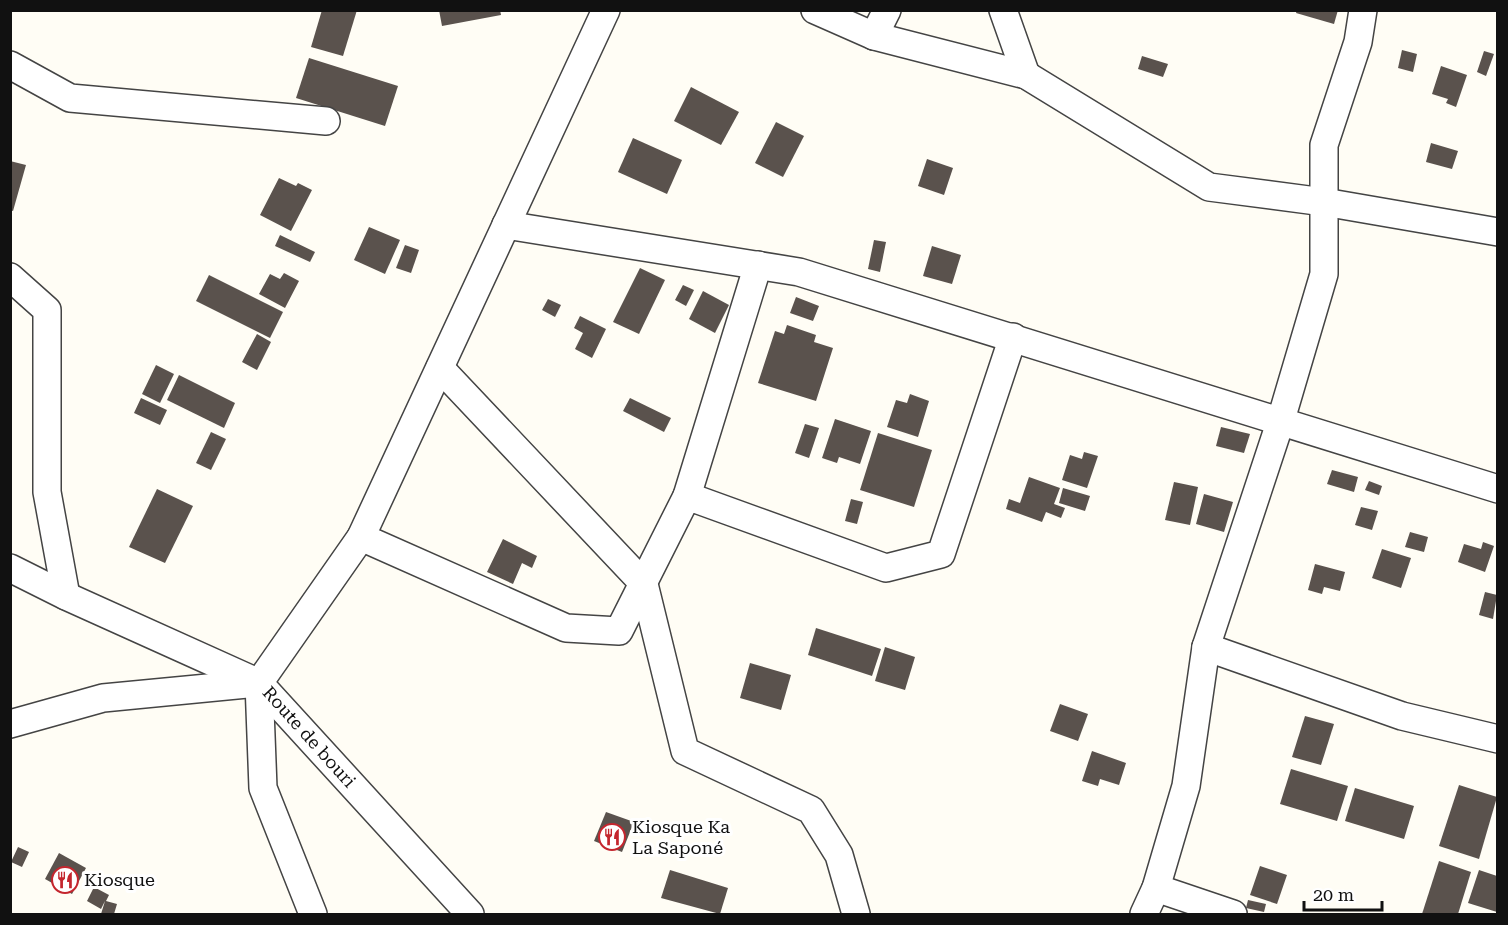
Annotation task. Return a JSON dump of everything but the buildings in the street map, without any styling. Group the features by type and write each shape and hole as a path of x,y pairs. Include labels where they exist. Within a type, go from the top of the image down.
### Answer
{"street":[{"path":"313,915 263,788 259,683 361,537 606,10"},
{"path":"815,10 874,36 1026,75 1209,187 1324,202 1497,232"},
{"path":"874,36 887,10"},
{"path":"1003,10 1026,75"},
{"path":"1143,915 1156,888 1186,786 1206,647 1280,423 1324,274 1324,146 1358,42 1363,10"},
{"path":"10,65 70,98 326,121"},
{"path":"506,225 799,272 1497,489"},
{"path":"361,537 566,628 618,631 687,496 758,265"},
{"path":"10,278 47,310 47,492 66,596"},
{"path":"687,496 886,568 941,554 1013,337"},
{"path":"440,368 644,584 685,751 811,810 839,855 856,915"},
{"name":"Route de bouri","path":"10,567 66,596 259,683 470,915"},
{"path":"1206,647 1402,716 1497,740"},
{"path":"10,724 103,698 259,683"},
{"path":"1156,888 1233,915"}],"place":[{"name":"Kiosque Ka La Saponé","path":"612,837"},
{"name":"Kiosque","path":"65,880"}]}
